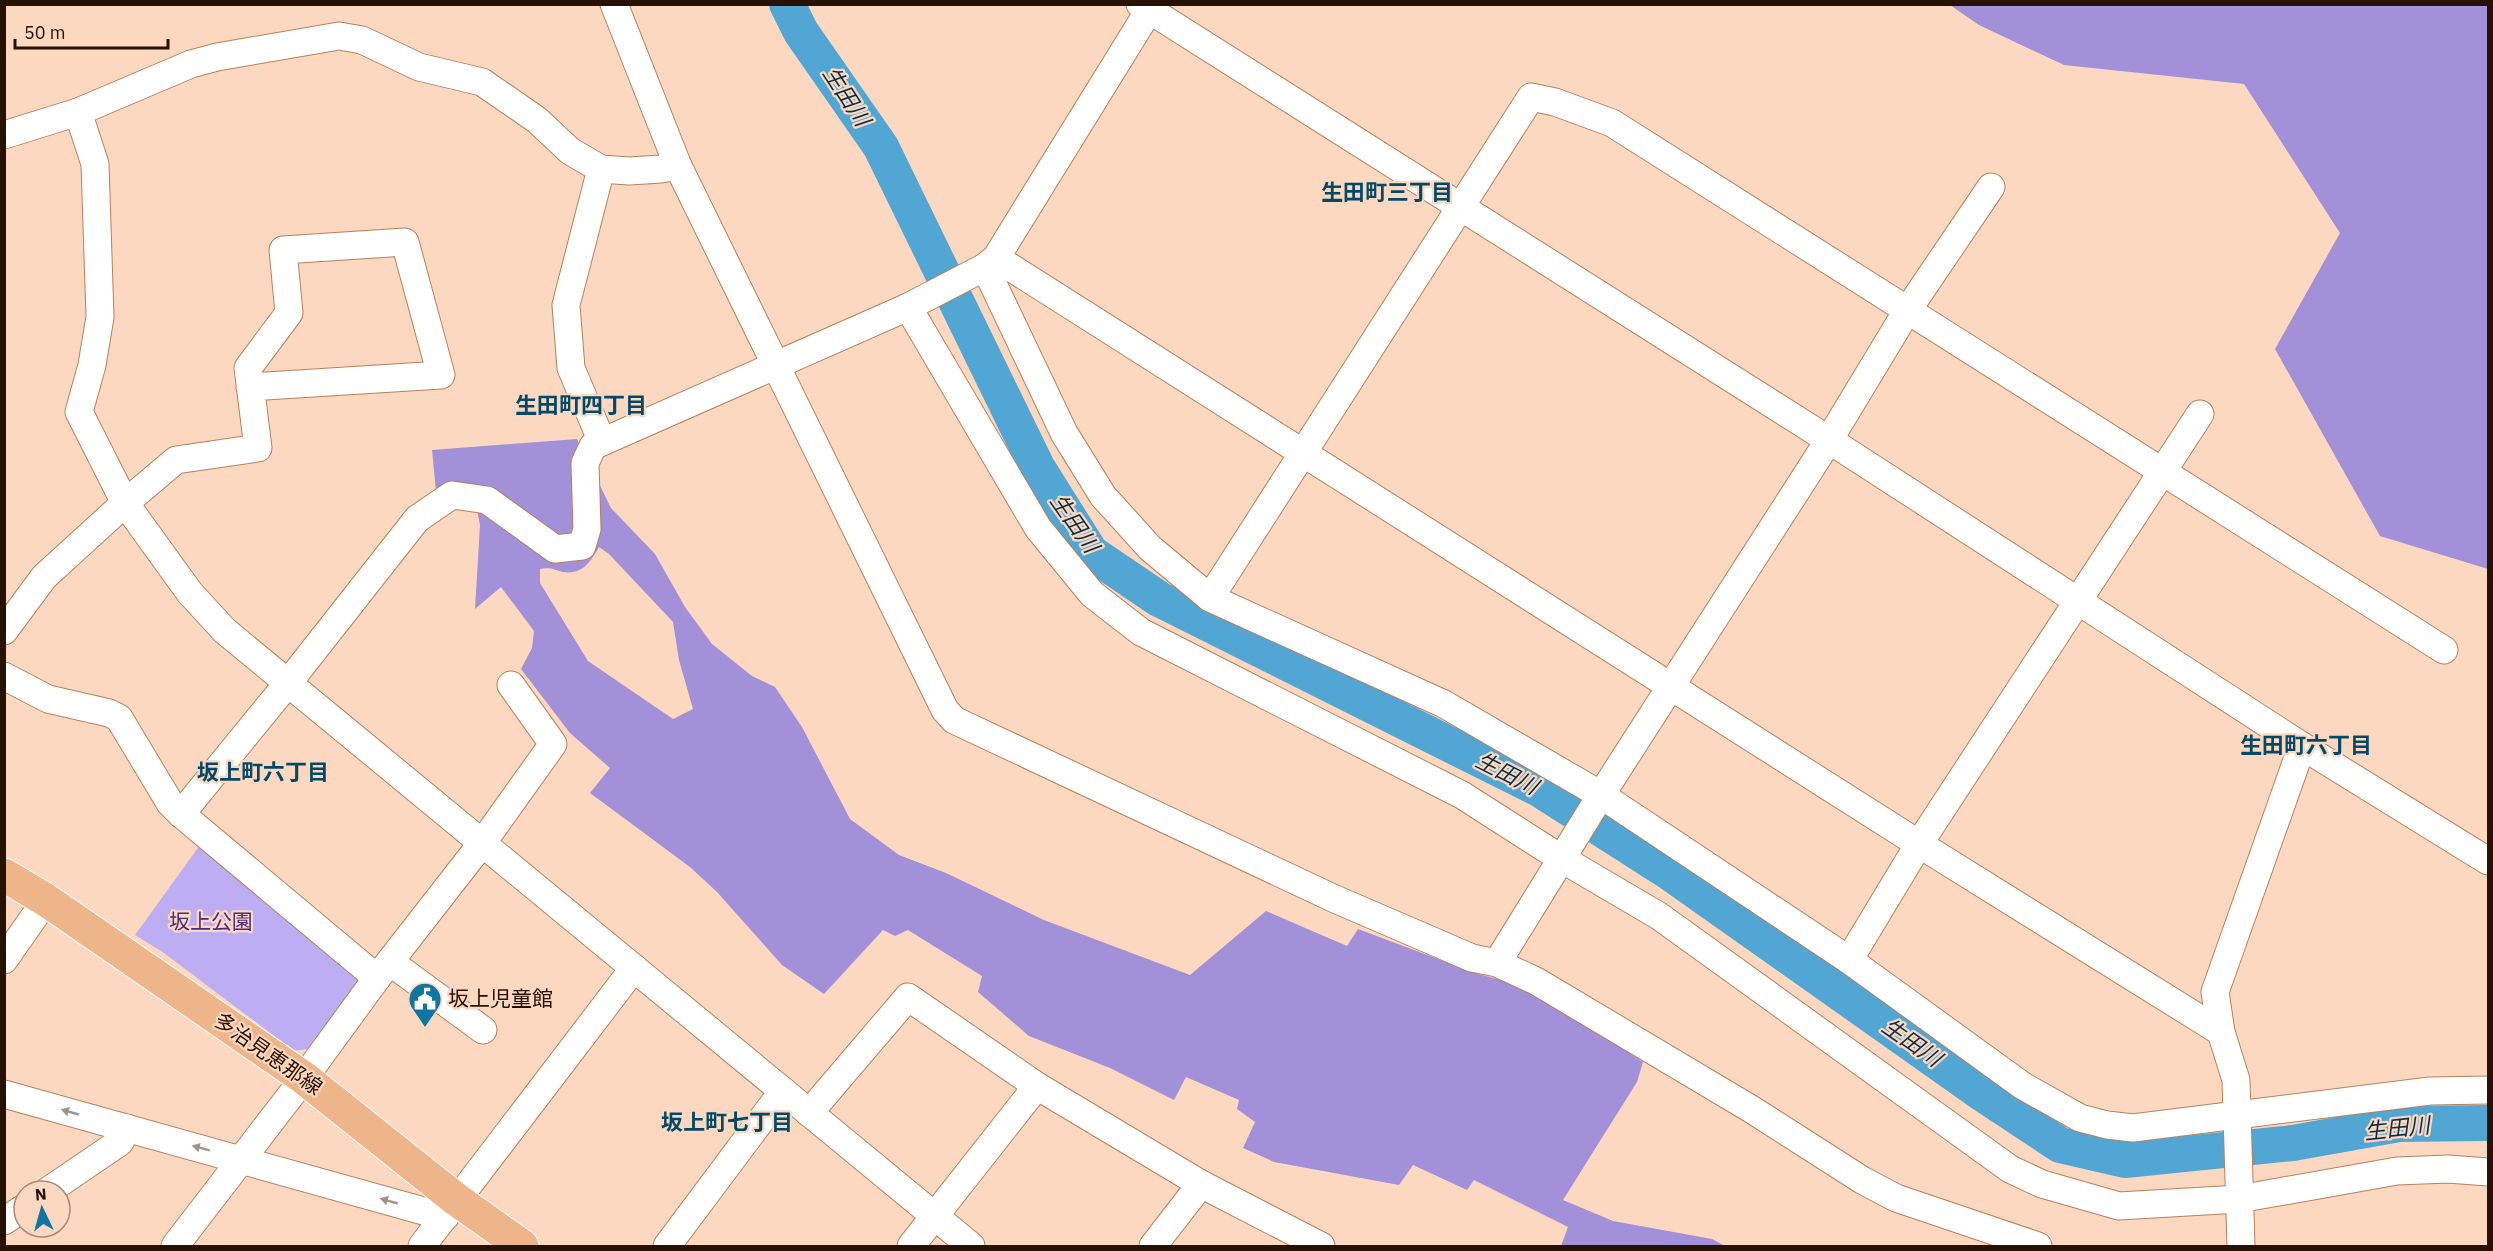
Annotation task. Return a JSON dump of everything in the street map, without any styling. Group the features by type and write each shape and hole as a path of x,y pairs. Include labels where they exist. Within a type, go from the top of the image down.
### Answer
{"main road":[{"name":"多治見恵那線","path":"4,875 46,900 304,1078 451,1209 522,1246"}],"street":[{"path":"614,4 678,166 945,710 954,720 1335,899 1472,957 1497,963 1536,981 1750,1109 1862,1180 1896,1198 2038,1246"},
{"path":"181,814 417,519 452,495 487,500 555,549 582,546 587,529 585,463 593,446 908,307 990,263 1147,6 1829,440 2302,746 2488,861"},
{"path":"4,135 78,112 190,64 217,57 339,36 362,40 420,67 482,82 537,120 570,151 601,169 629,171 678,166"},
{"path":"1210,598 1531,97 1555,102 1612,123 2161,473 2444,650"},
{"path":"78,112 95,164 100,317 92,365 79,412 125,502 190,593 225,631 971,1246"},
{"path":"601,169 566,305 571,368 602,442"},
{"path":"1497,963 1601,795 1829,440 1907,311 1991,187"},
{"path":"4,631 44,577 125,502 176,460 258,448 250,387 248,368 289,313 283,250 405,242 441,375 250,387"},
{"path":"990,263 1305,453 1919,844 2221,1032"},
{"path":"990,263 1064,433 1103,496 1150,548 1210,598 1444,704 1601,795 1849,960 2023,1086 2080,1118 2107,1125 2133,1128 2238,1113 2430,1091 2488,1090"},
{"path":"908,307 1038,528 1092,594 1141,632 1462,795 1562,859 1659,916 2010,1169 2042,1184 2119,1206 2239,1199 2397,1171 2448,1168 2488,1172"},
{"path":"1849,960 1919,844 2199,414"},
{"path":"4,676 48,699 109,713 119,718 170,802 181,814 383,970 483,1030"},
{"path":"174,1246 483,842 553,744 511,685"},
{"path":"2241,1246 2236,1080 2221,1032 2215,992 2302,746"},
{"path":"4,960 46,900"},
{"path":"422,1246 634,968"},
{"path":"809,1113 908,997 1037,1086 1201,1184 1321,1246"},
{"path":"911,1246 1037,1086"},
{"path":"667,1246 783,1091"},
{"path":"4,1094 242,1160 451,1209"},
{"path":"66,1179 120,1142 127,1128"},
{"path":"1153,1246 1201,1184"}],"green space":[{"name":"坂上公園","path":"200,845 364,981 318,1047 294,1051 164,953 135,935"}],"shaded area":[{"path":"1950,5 2488,5 2488,569 2380,536 2275,349 2340,233 2244,84 2064,65 1979,25"},
{"path":"577,439 611,508 655,554 685,607 712,644 752,676 775,687 802,727 850,819 899,855 946,873 1044,920 1190,975 1266,911 1347,946 1358,929 1478,974 1524,986 1643,1062 1637,1082 1563,1200 1613,1221 1712,1239 1725,1246 1561,1246 1568,1227 1474,1180 1467,1190 1413,1165 1399,1185 1274,1162 1243,1148 1255,1122 1237,1109 1239,1100 1186,1077 1174,1100 1110,1068 1029,1036 978,992 982,976 908,930 895,936 883,930 824,994 782,965 717,892 690,867 590,793 610,768 570,733 521,669 532,648 534,631 501,587 475,609 480,525 476,504 438,512 432,450","holes":["599,547 609,554 673,622 679,660 693,709 673,719 588,661 540,583 540,569 576,571 586,566"]}],"waterway":[{"name":"生田川","path":"787,4 801,32 881,147 1037,467 1091,553 1159,599 1541,790 1669,872 1983,1094 2060,1145 2125,1160 2293,1143 2399,1124 2488,1123"}],"place":[{"name":"坂上児童館","path":"425,1028"}],"district":[{"name":"生田町三丁目","path":"1387,192"},
{"name":"生田町四丁目","path":"581,405"},
{"name":"生田町六丁目","path":"2306,745"},
{"name":"坂上町六丁目","path":"263,772"},
{"name":"坂上町七丁目","path":"727,1122"}]}
